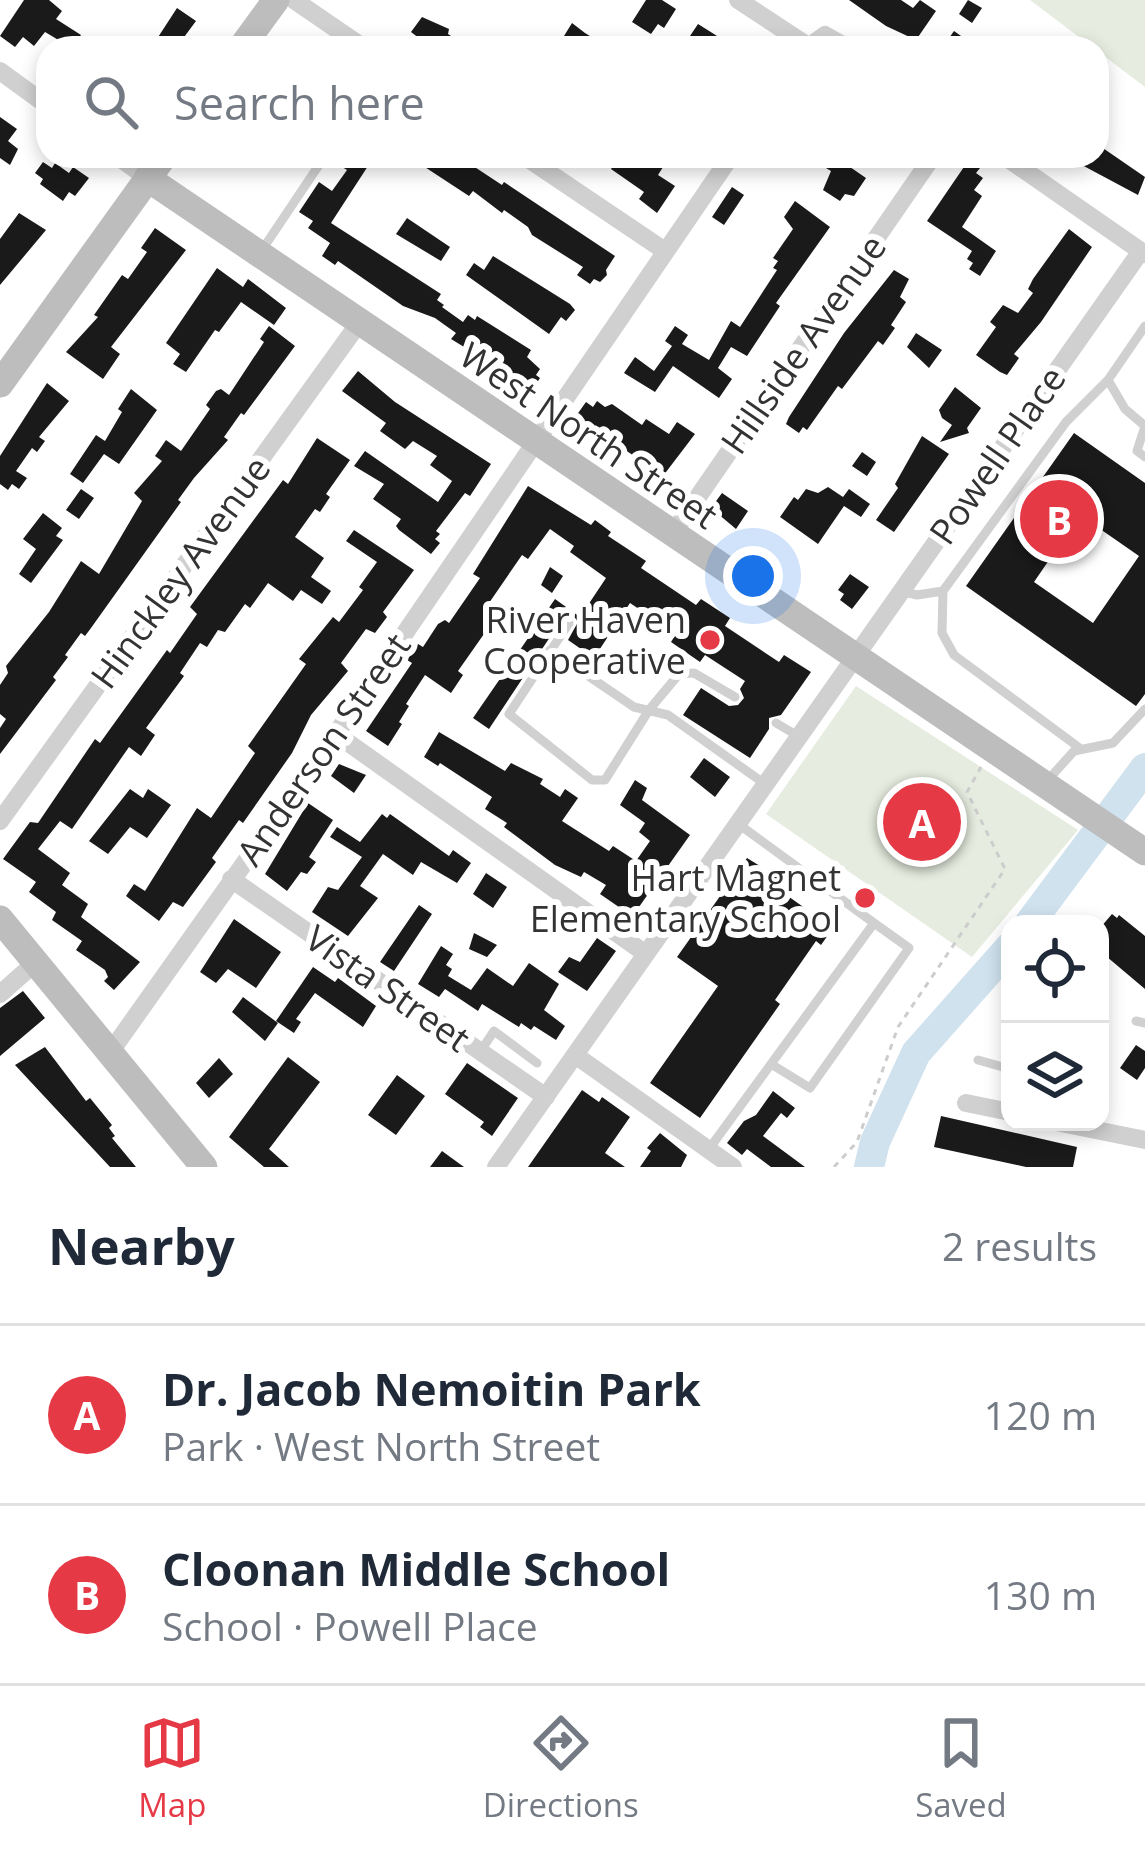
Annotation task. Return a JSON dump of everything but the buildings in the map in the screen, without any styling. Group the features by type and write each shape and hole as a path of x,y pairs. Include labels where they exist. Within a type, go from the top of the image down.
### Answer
{"street":[{"path":"250,36 276,0"},
{"path":"294,0 346,36"},
{"path":"739,0 791,36"},
{"path":"0,71 36,97"},
{"path":"0,384 155,168"},
{"name":"West North Street","path":"157,168 259,254 1144,852"},
{"path":"542,168 665,251"},
{"name":"Anderson Street","path":"109,1054 336,734 723,168"},
{"name":"Hillside Avenue","path":"673,533 925,168"},
{"path":"1021,168 1143,253"},
{"name":"Powell Place","path":"496,1167 852,657 1143,253"},
{"name":"Hinckley Avenue","path":"0,821 359,323"},
{"path":"336,734 646,954"},
{"name":"Vista Street","path":"231,879 546,1097"},
{"path":"0,919 197,1165"},
{"path":"0,994 35,963"},
{"path":"575,1055 733,1167"},
{"path":"966,1103 1001,1110"},
{"path":"1100,1131 1145,1140"}],"lane":[{"path":"259,254 317,168"},
{"path":"1082,749 954,655 942,633 943,591 1066,422 1108,380 1145,326"},
{"path":"1108,380 1124,410 1145,426 1136,451 1145,457"},
{"path":"900,591 917,595 943,591"},
{"path":"568,623 508,714 592,780 605,779 671,681 687,671 735,697"},
{"path":"550,650 622,700 668,715 765,784"},
{"path":"1043,785 1066,758 1082,749 1113,743 1145,709"},
{"path":"776,723 798,736"},
{"path":"737,823 909,948 810,1088 771,1064"},
{"path":"709,1149 874,923"},
{"path":"480,1052 494,1031 537,1063"},
{"path":"977,1060 1001,1067"}],"path":[{"path":"834,1167 857,1142 898,1028 1005,869 967,791 990,749"}],"shaded area":[{"path":"1030,0 1145,0 1145,87 1109,60 1109,36 1078,36"},
{"path":"856,686 1078,830 1007,915 1001,915 1001,922 972,957 766,814"}],"waterway":[{"path":"1036,915 1145,768"},
{"path":"869,1167 875,1142 916,1053 1001,957"}],"place":[{"name":"Cloonan Middle School","path":"1059,519"},
{"name":"River Haven Cooperative","path":"710,640"},
{"name":"Dr. Jacob Nemoitin Park","path":"922,822"},
{"name":"Hart Magnet Elementary School","path":"865,898"}]}
